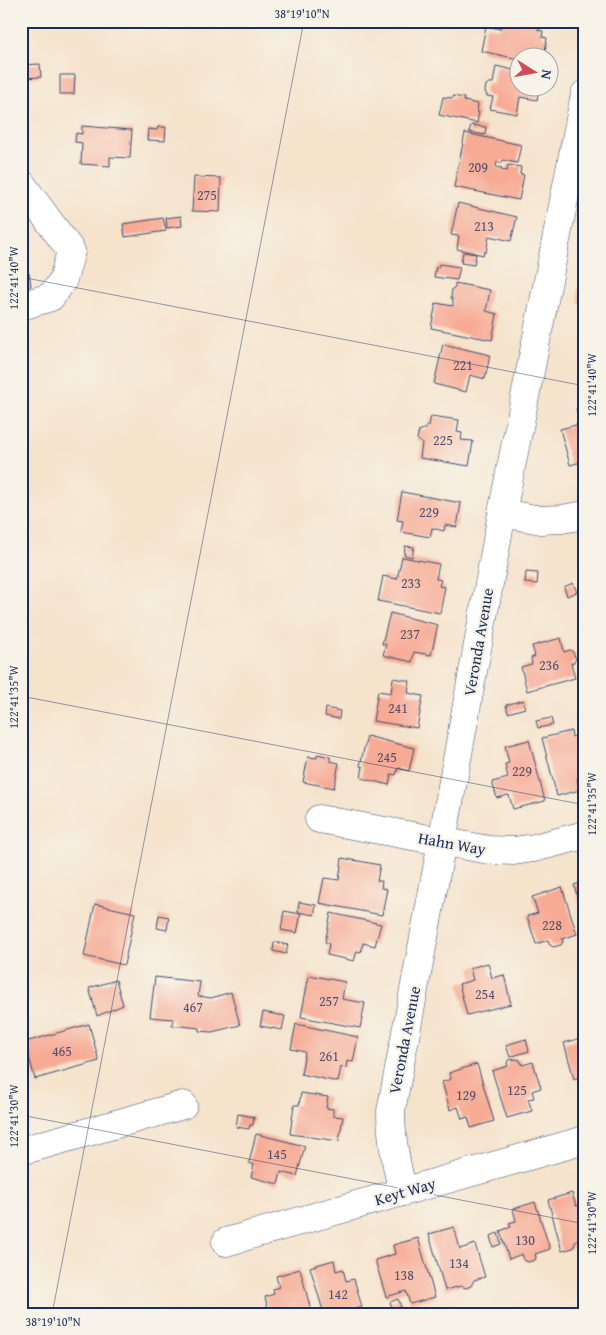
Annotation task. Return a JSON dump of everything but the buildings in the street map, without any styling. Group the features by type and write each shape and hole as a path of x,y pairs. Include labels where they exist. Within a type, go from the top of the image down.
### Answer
{"street":[{"name":"Veronda Avenue","path":"403,1192 394,1158 391,1111 502,513 575,195 585,94"},
{"path":"21,183 71,251 63,280 51,297 21,306"},
{"path":"502,513 541,520 585,515"},
{"name":"Hahn Way","path":"319,819 489,850 514,851 534,848 585,835"},
{"path":"21,1151 183,1105"},
{"name":"Keyt Way","path":"226,1242 585,1140"}]}
